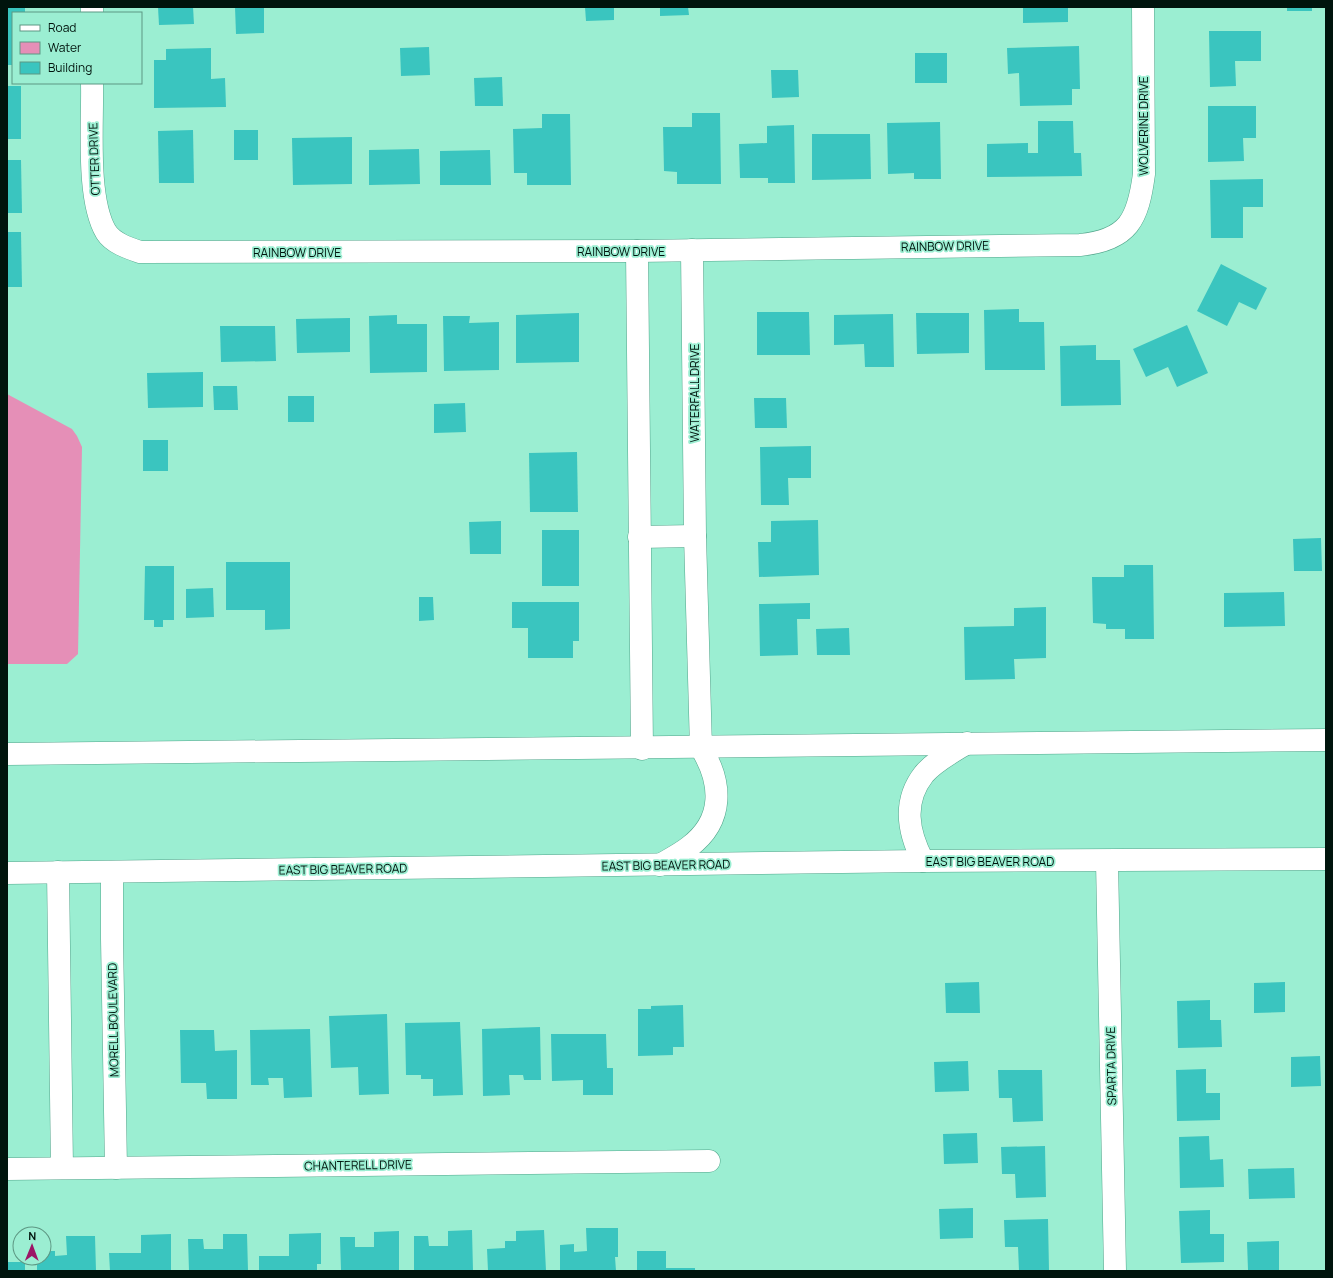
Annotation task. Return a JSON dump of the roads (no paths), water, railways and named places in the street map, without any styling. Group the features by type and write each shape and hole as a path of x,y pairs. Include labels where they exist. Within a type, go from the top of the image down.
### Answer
{"street":[{"name":"WOLVERINE DRIVE","path":"1116,236 1126,227 1135,215 1141,198 1144,174 1143,7"},
{"name":"OTTER DRIVE","path":"92,84 93,176 98,209 107,233 125,248"},
{"name":"RAINBOW DRIVE","path":"125,248 140,252 156,253 637,251 1080,245 1098,243 1116,236"},
{"name":"WATERFALL DRIVE","path":"692,250 695,536 701,748"},
{"path":"637,251 642,748"},
{"path":"639,537 695,536"},
{"path":"7,754 701,748 967,743 1326,740"},
{"path":"923,861 913,841 909,822 910,804 916,788 925,773 967,743"},
{"path":"660,865 690,847 702,834 711,820 717,802 716,785 711,765 701,748"},
{"name":"EAST BIG BEAVER ROAD","path":"7,873 923,861 1326,859"},
{"name":"SPARTA DRIVE","path":"1107,861 1115,1271"},
{"path":"58,872 62,1168"},
{"name":"MORELL BOULEVARD","path":"112,872 116,1168"},
{"name":"CHANTERELL DRIVE","path":"7,1168 710,1161"}],"water":[{"path":"7,394 72,429 82,447 78,654 67,664 7,664"}]}
